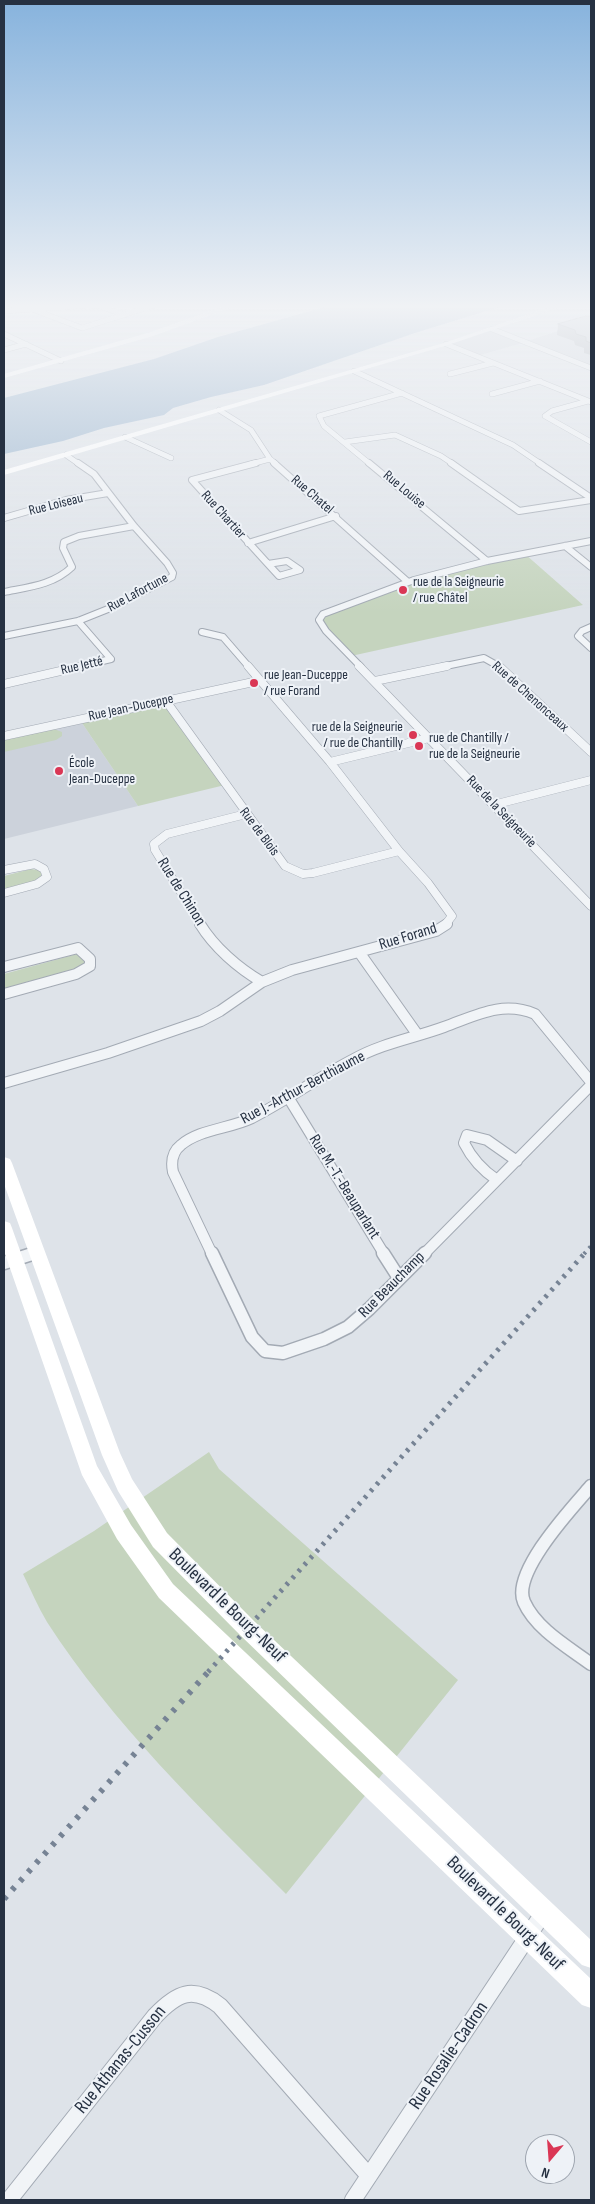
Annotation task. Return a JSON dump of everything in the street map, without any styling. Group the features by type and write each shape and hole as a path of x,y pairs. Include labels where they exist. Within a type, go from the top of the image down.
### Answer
{"street":[{"path":"4,473 230,407"},
{"name":"Rue Louise","path":"352,407 319,416 324,426 487,561"},
{"path":"432,407 513,445 591,499"},
{"path":"570,407 552,411 545,416 591,442"},
{"name":"Rue Chatel","path":"219,410 251,430 270,459 408,582"},
{"path":"345,442 395,434 441,456 520,512 591,499"},
{"path":"125,437 171,458"},
{"name":"Rue Lafortune","path":"4,636 78,621 113,607 172,577 173,573 167,563 134,526 94,474 66,455"},
{"name":"Rue Chartier","path":"248,543 192,480 270,459"},
{"name":"Rue Loiseau","path":"4,518 66,500 108,493"},
{"path":"268,564 248,543 336,516"},
{"path":"4,592 53,581 62,577 72,567 63,548 64,542 79,536 134,526"},
{"name":"Rue de la Seigneurie","path":"591,541 487,561 408,582 323,614 319,620 429,738 591,906"},
{"path":"565,546 591,567"},
{"name":"Rue Jetté","path":"4,684 111,659 78,621"},
{"path":"591,627 582,631 578,636 591,648"},
{"name":"Rue Forand","path":"4,1083 108,1053 194,1023 220,1011 262,982 292,970 436,930 447,924 452,916 428,883 399,851 330,762 258,681 223,638 202,632"},
{"name":"Rue de Chenonceaux","path":"375,681 484,658 499,666 591,752"},
{"name":"Rue Jean-Duceppe","path":"4,736 258,681"},
{"name":"Rue de Blois","path":"166,701 285,866 303,874 326,871 399,851"},
{"path":"330,762 429,738"},
{"path":"494,805 591,780"},
{"name":"Rue de Chinon","path":"246,814 167,834 154,844 155,850 210,940 252,976 262,982"},
{"path":"4,870 34,864 44,869 47,877 37,884 4,894"},
{"path":"4,967 78,948 90,959 90,966 76,974 4,994"},
{"path":"359,952 417,1034"},
{"name":"Rue J.-Arthur-Berthiaume","path":"265,1351 252,1337 244,1322 172,1172 171,1160 179,1146 192,1137 228,1127 251,1118 355,1058 391,1042 498,1008 523,1009 534,1014 543,1022 591,1084"},
{"name":"Rue Beauchamp","path":"265,1351 283,1353 295,1350 348,1327 400,1278 591,1084"},
{"name":"Rue M.-T.-Beauparlant","path":"288,1097 400,1278"},
{"path":"497,1180 484,1172 472,1157 464,1144 467,1135 477,1135 490,1141 517,1160"},
{"name":"Boulevard le Bourg-Neuf","path":"4,1163 111,1455 125,1486 160,1540 247,1628 591,1956"},
{"name":"Boulevard le Bourg-Neuf","path":"4,1228 10,1261 89,1469 107,1506 151,1572 166,1591 591,1996"},
{"path":"10,1261 36,1252"},
{"path":"591,1486 536,1557 524,1576 520,1590 531,1613 552,1634 591,1664"},
{"name":"Rue Rosalie-Cadron","path":"353,2200 544,1912"},
{"name":"Rue Athanas-Cusson","path":"9,2200 155,2016 170,2000 190,1993 210,1997 220,2006 368,2176"}],"shaded area":[{"name":"École Jean-Duceppe","path":"80,720 138,806 4,839 4,736"}],"green space":[{"path":"525,554 583,605 351,656 325,630 320,617 416,579"},
{"path":"166,701 225,785 138,806 80,720"},
{"path":"54,729 62,732 62,736 56,740 4,752 4,740"},
{"path":"31,869 39,870 42,874 36,882 4,891 4,876"},
{"path":"77,954 84,957 86,966 74,972 4,990 4,974"},
{"path":"209,1452 219,1469 458,1680 286,1894 159,1764 100,1696 47,1622 23,1574 94,1531"}],"water":[{"path":"4,407 177,407 164,415 104,428 63,441 4,454"}],"railway":[{"path":"584,1254 591,1246"},
{"path":"208,1672 585,1253"},
{"path":"4,1899 209,1671"}],"place":[{"name":"rue de la Seigneurie / rue Châtel","path":"403,590"},
{"name":"rue Jean-Duceppe / rue Forand","path":"254,683"},
{"name":"rue de la Seigneurie / rue de Chantilly","path":"413,735"},
{"name":"rue de Chantilly / rue de la Seigneurie","path":"419,746"},
{"name":"École Jean-Duceppe","path":"59,771"}]}
